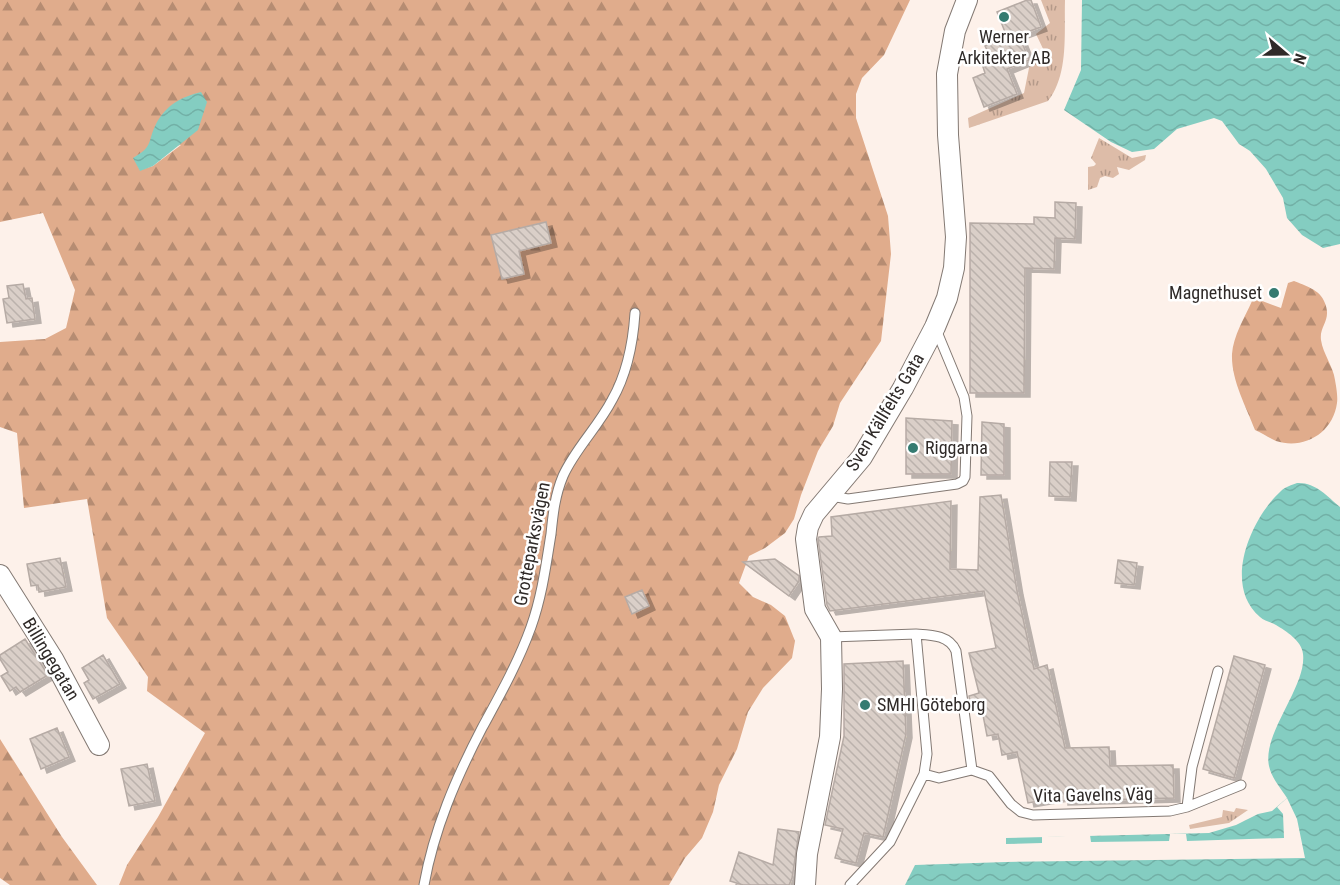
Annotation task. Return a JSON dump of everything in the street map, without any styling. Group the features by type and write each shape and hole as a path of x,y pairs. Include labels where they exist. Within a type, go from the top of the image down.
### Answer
{"street":[{"name":"Sven Källfelts Gata","path":"805,885 807,854 830,737 832,689 831,637 815,609 806,539 808,527 814,514 862,457 903,388 935,327 947,298 954,268 956,237 948,135 947,74 955,32 967,0"},
{"name":"Billingegatan","path":"0,576 53,659 99,745"}],"lane":[{"name":"Grotteparksvägen","path":"424,885 438,827 451,793 482,729 513,673 540,604 556,493 564,474 612,401 623,377 634,334 635,313"},
{"path":"830,496 848,499 957,484 963,481 967,417 964,397 935,327"},
{"path":"850,885 890,842 924,774 927,754 916,634"},
{"path":"831,637 916,634 946,639 953,644 956,651 972,770 939,778 924,774"},
{"path":"1186,807 1192,767 1218,671"},
{"name":"Vita Gavelns Väg","path":"972,770 989,776 1011,804 1021,812 1033,815 1170,810 1186,807 1241,785"}],"green space":[{"path":"0,0 910,0 884,55 862,78 856,94 856,118 888,216 891,254 881,341 840,403 833,426 818,451 794,519 785,533 765,548 749,556 739,583 753,597 771,605 785,616 795,641 792,658 763,688 748,712 737,749 719,785 713,812 702,838 685,858 669,885 119,885 127,865 158,817 205,733 147,691 148,677 107,618 87,499 24,508 17,433 0,427 0,342 45,339 66,328 75,290 43,213 0,222","holes":["181,145 153,166 140,170 134,158 146,150"]},
{"path":"1041,0 1065,0 1064,53 1055,90 1048,101 969,128 968,118 1024,93 1030,63 1045,53 1036,34 1050,23"},
{"path":"1099,138 1132,158 1146,155 1145,160 1129,170 1117,167 1119,174 1113,178 1105,176 1100,178 1097,187 1088,190 1088,167 1096,164 1091,158"},
{"path":"1294,281 1319,294 1326,308 1321,340 1334,375 1337,400 1330,423 1316,437 1297,443 1286,443 1276,441 1255,430 1236,383 1232,354 1237,334 1252,301 1257,299 1281,308 1288,283"},
{"path":"0,739 62,837 97,885 10,885 0,878"},
{"path":"1236,808 1248,810 1229,823 1190,829 1189,825 1222,817 1223,810 1234,812"}],"water":[{"path":"1082,0 1340,0 1340,244 1323,248 1302,235 1287,218 1283,198 1266,169 1250,151 1239,144 1222,121 1214,118 1177,129 1154,149 1132,152 1111,142 1064,110 1081,70"},
{"path":"201,92 207,102 198,130 153,166 140,171 133,158 147,147 160,117 175,103"},
{"path":"1297,483 1315,487 1340,507 1340,885 905,885 915,865 1006,862 1006,838 1209,833 1272,811 1287,798 1272,774 1269,766 1269,753 1272,739 1298,680 1303,654 1300,645 1293,637 1262,618 1249,604 1243,588 1242,570 1251,534 1260,518 1281,491"}],"pier":[{"path":"1287,798 1297,819 1305,858 1006,862 1006,844 1042,843 1042,837 1090,835 1091,842 1169,841 1170,834 1186,834 1187,841 1284,838 1283,814 1277,807"}],"building":[{"path":"1031,0 1041,27 1019,35 1029,60 1007,69 1017,94 984,107 973,78 985,73 979,55 988,52 985,46 1007,37 997,12"},
{"path":"1055,202 1076,203 1075,239 1055,238 1054,269 1025,268 1024,393 970,393 970,223 1034,224 1034,217 1055,218"},
{"path":"546,222 551,243 519,251 524,274 502,279 491,235"},
{"path":"23,284 26,299 32,298 35,319 7,323 3,299 9,298 7,286"},
{"path":"906,418 952,421 951,474 906,474"},
{"path":"982,422 1004,424 1004,475 981,475"},
{"path":"1050,462 1072,462 1070,497 1049,496"},
{"path":"1001,495 1017,591 1034,669 1047,665 1065,748 1109,747 1110,766 1173,765 1174,798 1062,801 1062,797 1028,803 1017,752 1002,755 998,734 987,736 982,710 972,711 970,703 969,696 979,693 969,653 996,648 984,591 830,611 827,605 818,539 832,536 831,517 951,501 950,569 978,570 980,497"},
{"path":"60,558 66,587 39,592 38,585 31,586 27,564"},
{"path":"775,559 799,576 799,581 789,596 743,562"},
{"path":"1118,560 1137,563 1134,585 1115,583"},
{"path":"642,590 649,606 632,614 625,597"},
{"path":"25,639 48,675 20,692 16,687 10,691 1,676 8,672 0,655"},
{"path":"103,655 120,684 93,699 84,683 89,680 82,668"},
{"path":"1234,656 1265,665 1234,778 1203,769"},
{"path":"903,661 906,734 883,837 864,833 856,863 835,858 843,829 825,825 844,736 844,664"},
{"path":"57,728 69,757 41,769 30,739"},
{"path":"147,764 155,801 129,806 121,769"},
{"path":"778,829 799,832 789,885 743,885 730,881 739,852 773,865"}],"place":[{"name":"Werner Arkitekter AB","path":"1004,17"},
{"name":"Magnethuset","path":"1274,293"},
{"name":"Riggarna","path":"913,448"},
{"name":"SMHI Göteborg","path":"865,705"}]}
